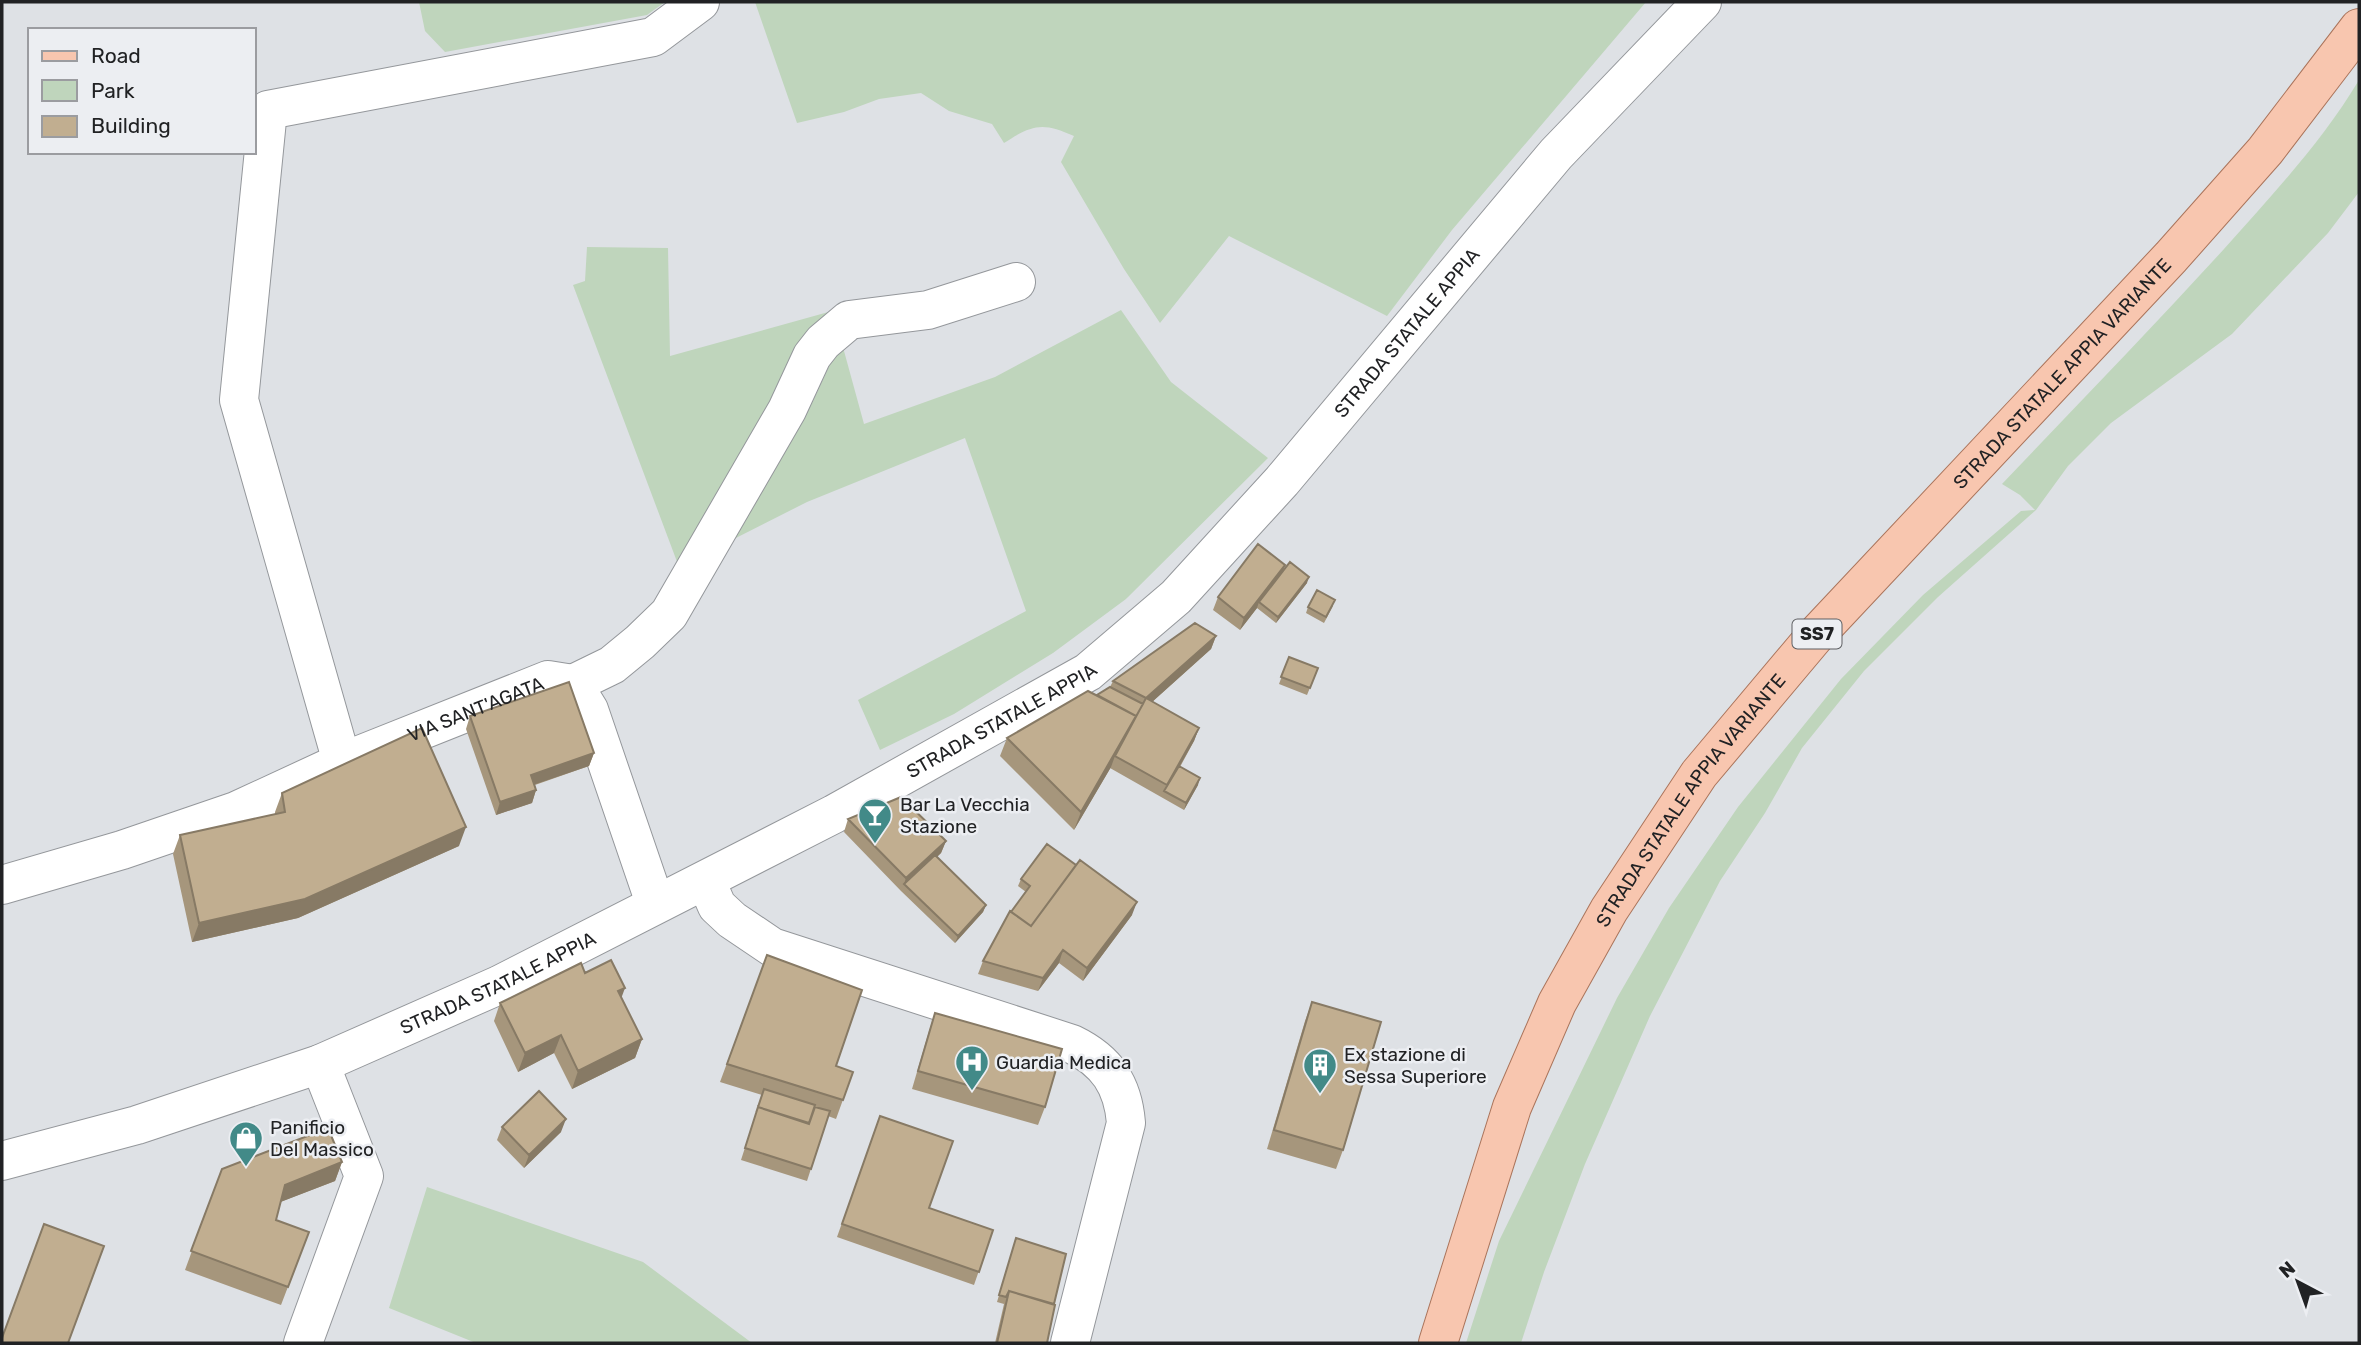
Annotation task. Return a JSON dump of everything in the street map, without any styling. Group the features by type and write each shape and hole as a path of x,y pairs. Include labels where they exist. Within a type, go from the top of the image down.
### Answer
{"main road":[{"name":"STRADA STATALE APPIA VARIANTE","path":"1438,1343 1511,1107 1557,1003 1609,911 1699,774 1815,636 2171,257 2265,151 2359,28"}],"street":[{"path":"342,762 239,400 268,110 653,37 700,2"},
{"name":"STRADA STATALE APPIA","path":"2,1161 137,1125 320,1064 499,985 655,903 705,881 834,814 1088,672 1176,597 1282,481 1556,154 1702,2"},
{"path":"573,684 612,665 669,614 787,410 812,356 823,342 849,320 928,310 1016,282"},
{"name":"VIA SANT'AGATA","path":"2,885 121,850 236,811 342,762 548,680 573,684 589,710 655,903"},
{"path":"705,881 718,906 732,920 772,947 1072,1044 1103,1063 1121,1092 1126,1123 1070,1343"},
{"path":"303,1343 364,1176 320,1064"}],"green space":[{"path":"419,2 665,2 647,15 445,52 425,31"},
{"path":"755,2 1646,2 1452,230 1387,316 1229,236 1160,323 1124,269 1061,162 1074,136 1038,127 1004,143 992,124 949,111 921,93 879,99 844,112 797,123"},
{"path":"2359,80 2359,192 2328,233 2232,334 2111,423 2068,466 2036,510 1938,597 1864,671 1802,748 1765,813 1720,881 1650,1016 1585,1164 1544,1272 1521,1343 1466,1343 1499,1241 1617,998 1669,908 1738,807 1841,679 1923,595 2021,511 2035,510 2020,495 2002,484 2260,209 2313,146"},
{"path":"587,247 668,248 670,356 832,311 679,567 573,285 585,281"},
{"path":"1121,310 1171,382 1268,458 1126,599 1053,653 954,714 880,750 858,700 1026,611 965,438 807,502 726,543 813,401 841,340 864,424 995,377"},
{"path":"427,1187 643,1262 752,1343 476,1343 389,1308"}],"building":[{"path":"1258,544 1285,565 1244,618 1218,597"},
{"path":"1290,562 1309,577 1278,617 1259,602"},
{"path":"1317,590 1335,600 1326,617 1308,607"},
{"path":"1195,623 1216,636 1146,698 1113,681"},
{"path":"1289,657 1318,668 1310,688 1281,677"},
{"path":"569,682 594,753 531,775 536,790 500,802 470,716"},
{"path":"1110,687 1143,704 1134,720 1136,716 1097,695"},
{"path":"1088,691 1136,716 1081,812 1007,738"},
{"path":"1146,698 1199,728 1167,785 1115,756"},
{"path":"422,728 466,827 305,899 199,923 180,835 285,812 282,793"},
{"path":"1179,766 1200,778 1186,803 1164,791"},
{"path":"901,797 946,841 906,878 848,819"},
{"path":"1047,844 1076,865 1031,926 1011,912 1030,886 1021,879"},
{"path":"935,855 986,905 958,936 904,884"},
{"path":"1080,860 1137,902 1087,968 1063,950 1043,978 983,961 1010,911 1031,926"},
{"path":"767,955 862,990 836,1066 853,1072 843,1100 727,1064"},
{"path":"611,960 625,988 618,991 642,1039 578,1071 561,1035 525,1053 500,1003 581,963 585,973"},
{"name":"Ex stazione di Sessa Superiore","path":"1312,1002 1381,1022 1343,1150 1274,1130"},
{"path":"935,1013 1062,1049 1045,1107 918,1071"},
{"path":"764,1089 815,1105 809,1123 758,1107"},
{"path":"539,1091 566,1119 529,1155 502,1127"},
{"path":"758,1107 809,1124 815,1107 830,1111 811,1169 745,1148"},
{"path":"880,1116 953,1141 929,1208 993,1230 979,1272 842,1224"},
{"path":"328,1128 342,1162 285,1185 276,1220 309,1232 288,1287 191,1251 222,1169"},
{"path":"44,1224 104,1246 68,1343 2,1343 2,1338"},
{"path":"1016,1238 1066,1254 1054,1304 1009,1291 1006,1297 999,1295"},
{"path":"1009,1291 1055,1305 1047,1343 997,1343"}],"place":[{"name":"Bar La Vecchia Stazione","path":"875,845"},
{"name":"Guardia Medica","path":"972,1092"},
{"name":"Ex stazione di Sessa Superiore","path":"1320,1095"},
{"name":"Panificio Del Massico","path":"246,1168"}]}
